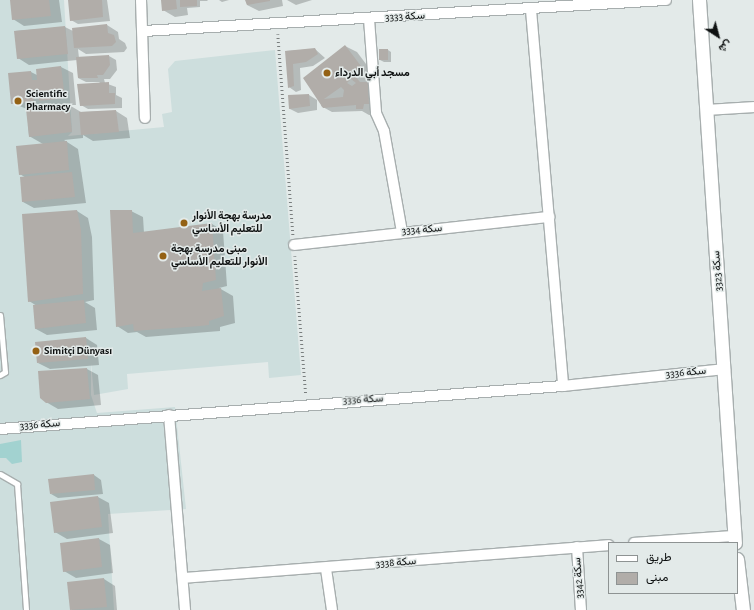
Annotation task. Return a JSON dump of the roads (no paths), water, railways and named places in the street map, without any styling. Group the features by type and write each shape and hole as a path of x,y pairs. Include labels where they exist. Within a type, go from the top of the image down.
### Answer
{"street":[{"path":"141,0 144,31 145,118"},
{"name":"سكة 3333","path":"144,31 532,10 666,0"},
{"name":"سكة 3323","path":"699,0 725,369 735,540"},
{"path":"532,10 562,386"},
{"path":"369,19 376,113 384,131 402,232"},
{"path":"707,110 754,106"},
{"name":"سكة 3334","path":"294,244 549,217"},
{"name":"سكة 3336","path":"0,428 169,414 562,386 725,369"},
{"path":"169,414 185,610"},
{"path":"668,542 735,540"},
{"name":"سكة 3338","path":"183,578 326,569 608,545"},
{"name":"سكة 3342","path":"577,547 581,610"},
{"path":"738,568 743,610"},
{"path":"326,569 332,610"}],"lane":[{"path":"0,315 5,372 0,375"},
{"path":"0,474 17,484 26,610"}],"place":[{"name":"مسجد أبي الدرداء","path":"327,73"},
{"name":"Scientific Pharmacy","path":"18,101"},
{"name":"مدرسة بهجة الأنوار للتعليم الأساسي","path":"184,223"},
{"name":"مبنى مدرسة بهجة الأنوار للتعليم الأساسي","path":"163,256"},
{"name":"Simitçi Dünyası","path":"36,351"}]}
